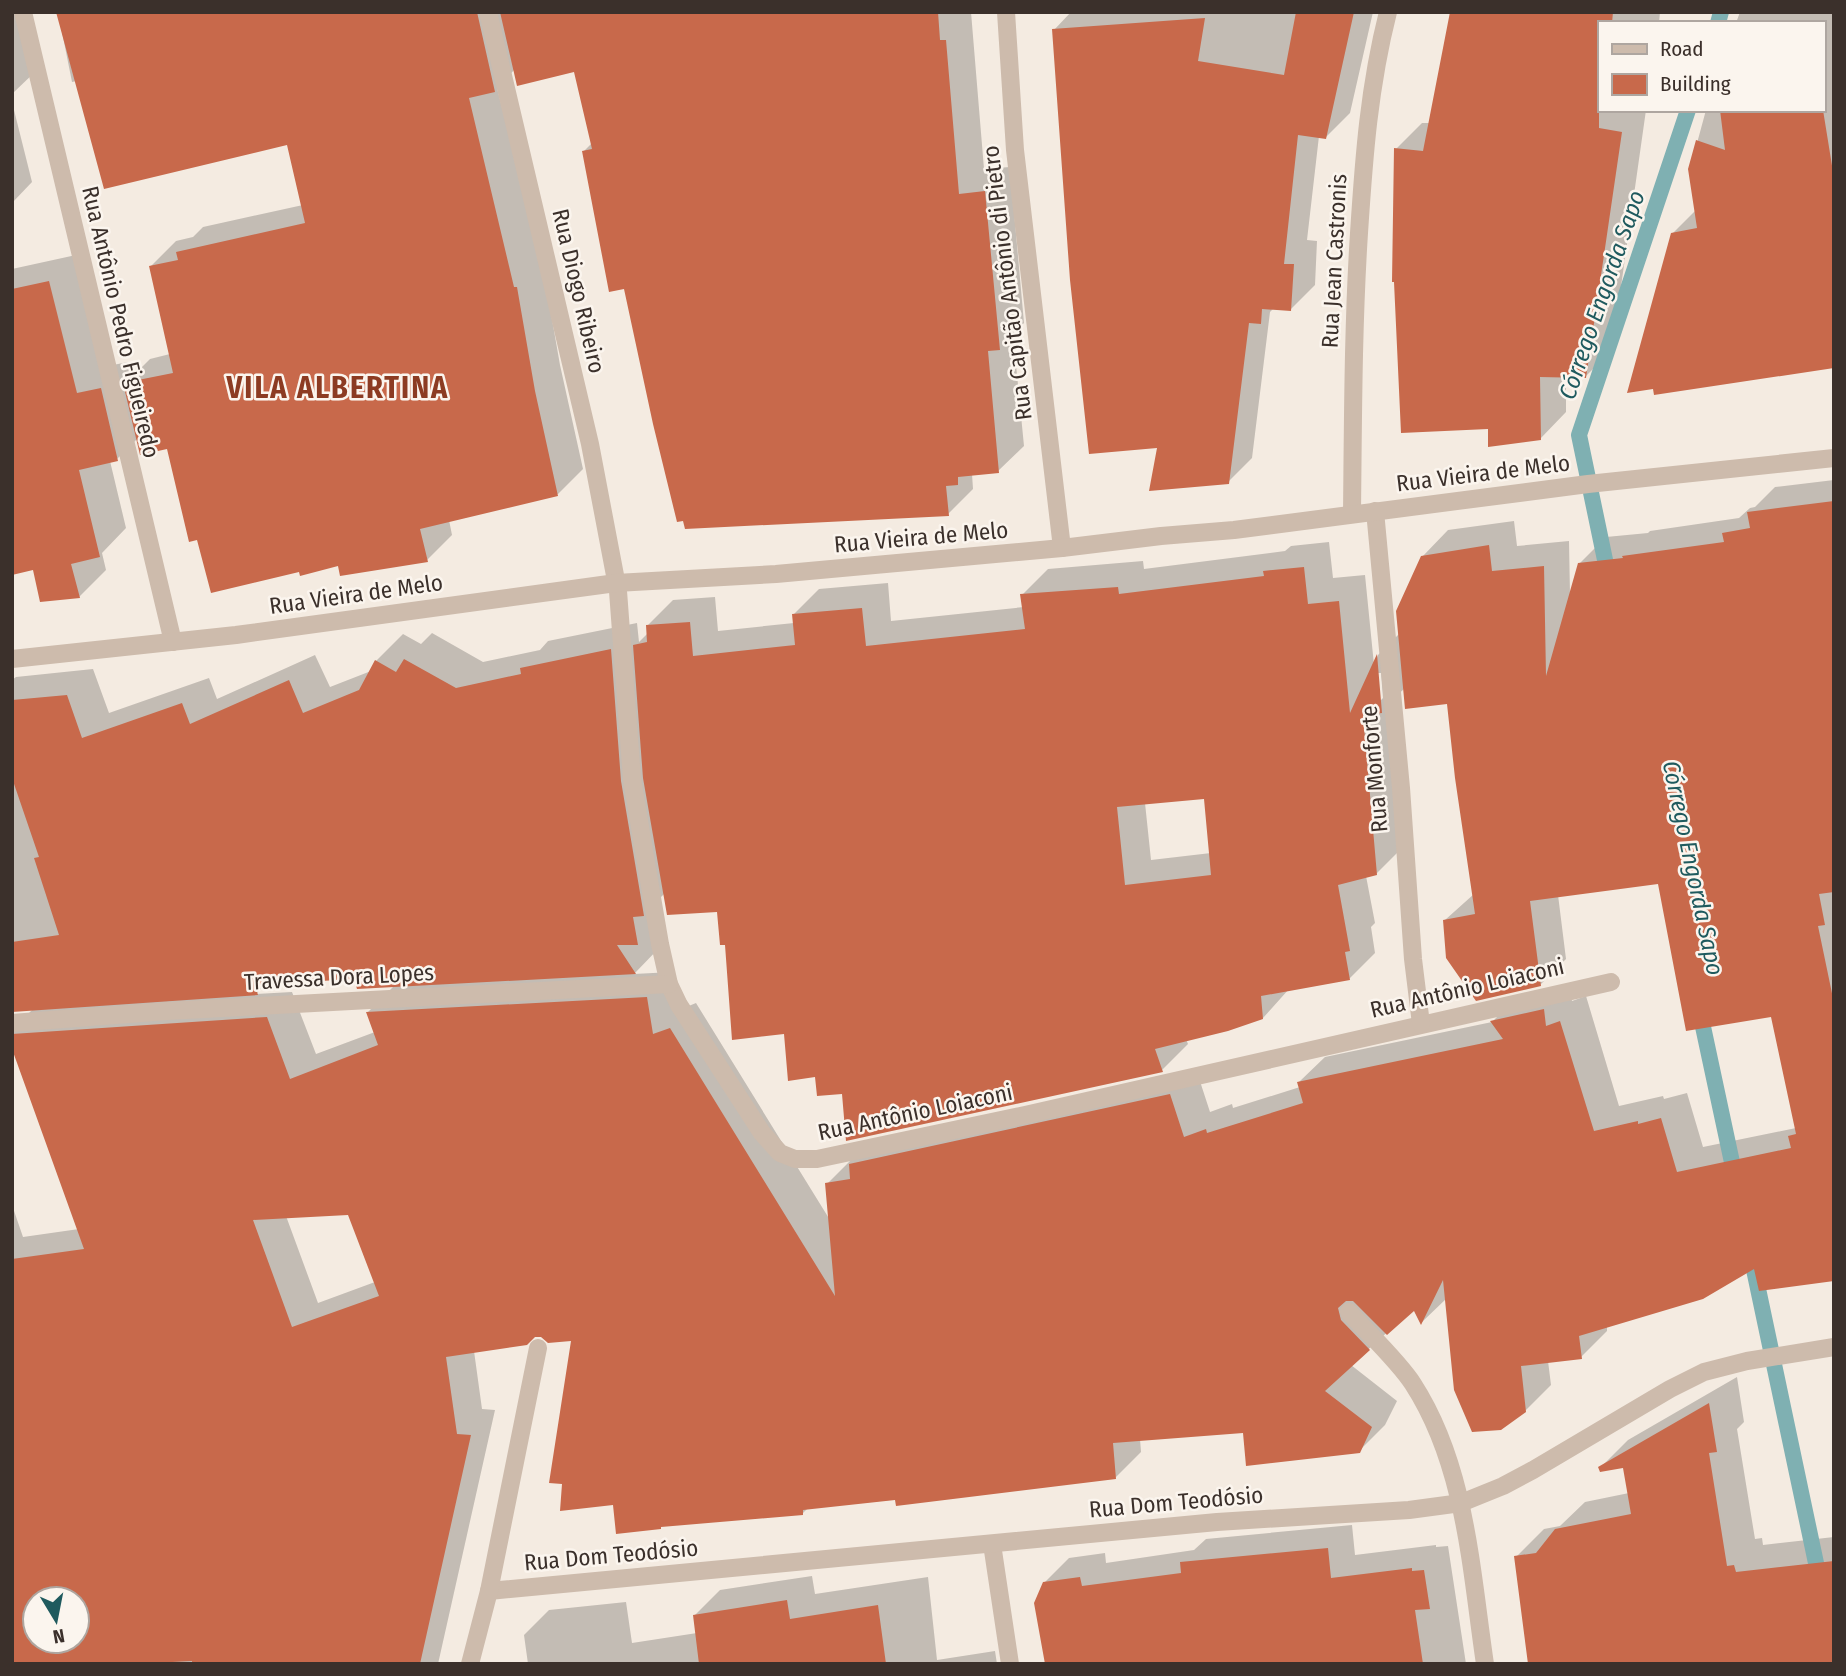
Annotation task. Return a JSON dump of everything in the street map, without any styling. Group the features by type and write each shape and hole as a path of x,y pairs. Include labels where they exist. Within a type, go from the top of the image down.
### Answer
{"street":[{"name":"Rua Antônio Pedro Figueiredo","path":"23,12 173,642"},
{"name":"Rua Diogo Ribeiro","path":"488,12 590,444 616,583"},
{"name":"Rua Capitão Antônio di Pietro","path":"1006,12 1015,150 1062,548"},
{"name":"Rua Jean Castronis","path":"1352,514 1354,322 1365,135 1388,12"},
{"name":"Rua Vieira de Melo","path":"12,659 173,642 616,583 776,574 1062,548 1234,530 1690,472 1834,458"},
{"name":"Rua Monforte","path":"1375,511 1401,788 1413,959 1421,1024"},
{"name":"Rua Antônio Loiaconi","path":"616,583 632,779 669,984 762,1133 780,1153 795,1159 817,1159 1611,982"},
{"name":"Travessa Dora Lopes","path":"12,1023 167,1011 669,984"},
{"path":"1349,1312 1413,1383 1443,1443 1461,1503 1485,1664"},
{"name":"Rua Dom Teodósio","path":"488,1591 1217,1522 1409,1510 1461,1503 1533,1470 1704,1372 1748,1361 1834,1347"},
{"path":"470,1664 488,1591 538,1348"},
{"path":"992,1544 1010,1664"}],"building":[{"path":"56,12 477,12 495,92 469,98 514,287 517,287 535,391 558,496 420,529 428,562 340,576 338,566 300,576 299,572 211,593 197,540 189,542 167,449 140,455 123,383 173,373 149,266 178,260 176,252 305,223 287,145 104,189"},
{"path":"500,12 938,12 940,40 946,40 959,194 985,191 1000,350 988,351 999,473 958,477 958,485 946,486 949,516 685,529 683,521 677,522 624,289 609,292 582,151 592,149 574,72 517,86"},
{"path":"1296,12 1354,12 1326,139 1298,135 1284,264 1294,264 1291,311 1262,309 1261,324 1249,323 1229,484 1149,491 1157,448 1089,454 1070,280 1052,29 1205,18 1198,61 1284,75"},
{"path":"1450,12 1613,12 1612,21 1598,21 1599,128 1622,132 1586,378 1540,377 1541,440 1488,447 1488,429 1401,433 1392,282 1394,148 1423,151"},
{"path":"1720,112 1823,112 1834,178 1834,368 1654,395 1653,389 1627,393 1671,233 1697,228 1688,169 1696,140 1725,150"},
{"path":"49,281 77,393 101,388 118,461 79,470 100,557 71,564 80,598 40,602 33,570 12,575 12,289"},
{"path":"1834,501 1834,892 1819,894 1825,925 1818,926 1834,1003 1834,1281 1759,1291 1754,1269 1703,1299 1579,1336 1582,1359 1521,1366 1526,1412 1501,1430 1472,1432 1454,1390 1443,1280 1421,1325 1414,1311 1387,1335 1353,1301 1346,1301 1338,1308 1341,1320 1370,1350 1325,1391 1372,1427 1360,1453 1246,1466 1243,1433 1113,1443 1116,1479 896,1506 895,1500 803,1510 803,1515 661,1527 616,1534 613,1505 560,1511 562,1484 549,1483 571,1341 548,1343 541,1337 535,1337 527,1345 446,1357 457,1434 471,1435 420,1664 192,1664 192,1661 12,1664 12,1259 84,1249 12,1049 12,1034 267,1017 290,1079 378,1045 366,1012 647,997 653,1034 670,1028 835,1296 825,1183 850,1179 849,1164 1170,1094 1184,1137 1206,1129 1207,1133 1303,1103 1297,1082 1503,1039 1490,1021 1544,1009 1546,1026 1560,1021 1594,1131 1661,1118 1677,1172 1791,1148 1788,1136 1796,1134 1771,1017 1686,1031 1658,884 1530,901 1541,986 1476,1001 1446,958 1443,920 1475,914 1447,704 1405,709 1396,611 1421,556 1489,545 1492,571 1544,566 1546,676 1578,563 1724,542 1722,533 1750,528 1747,512","holes":["348,1215 379,1296 292,1327 253,1220"]},
{"path":"1304,567 1308,604 1339,601 1350,713 1377,654 1382,713 1363,715 1377,875 1338,885 1350,951 1345,952 1350,980 1261,996 1263,1019 1228,1031 1155,1049 1163,1072 846,1141 842,1094 817,1096 815,1077 788,1081 784,1034 732,1040 725,945 720,945 717,912 667,915 643,778 633,645 647,642 646,625 690,622 693,656 795,645 792,614 862,608 866,646 1025,629 1020,594 1118,587 1119,594 1264,576 1263,571","holes":["1204,799 1211,875 1125,885 1117,807"]},
{"path":"611,649 621,781 644,916 633,917 638,945 617,945 636,974 357,989 354,979 255,985 258,995 12,1012 12,942 59,935 34,858 39,857 12,778 12,700 67,695 82,738 182,703 190,724 289,680 303,713 359,690 375,660 396,672 404,659 456,688 521,674 520,668"},
{"path":"1709,1403 1717,1452 1709,1453 1727,1566 1734,1565 1736,1572 1834,1561 1834,1664 1528,1664 1514,1556 1536,1553 1555,1529 1631,1514 1623,1468 1600,1472 1598,1467"},
{"path":"1328,1548 1331,1578 1412,1568 1412,1571 1424,1570 1430,1609 1415,1610 1423,1664 1045,1664 1034,1603 1043,1582 1080,1577 1082,1586 1181,1573 1180,1562"},
{"path":"787,1600 790,1619 878,1605 886,1664 699,1664 693,1615"}],"waterway":[{"name":"Córrego Engorda Sapo","path":"1719,21 1721,12"},
{"name":"Córrego Engorda Sapo","path":"1609,579 1579,435 1687,112"},
{"name":"Córrego Engorda Sapo","path":"1699,1008 1736,1181"},
{"name":"Córrego Engorda Sapo","path":"1753,1265 1820,1582"}],"district":[{"name":"VILA ALBERTINA","path":"338,388"}]}
